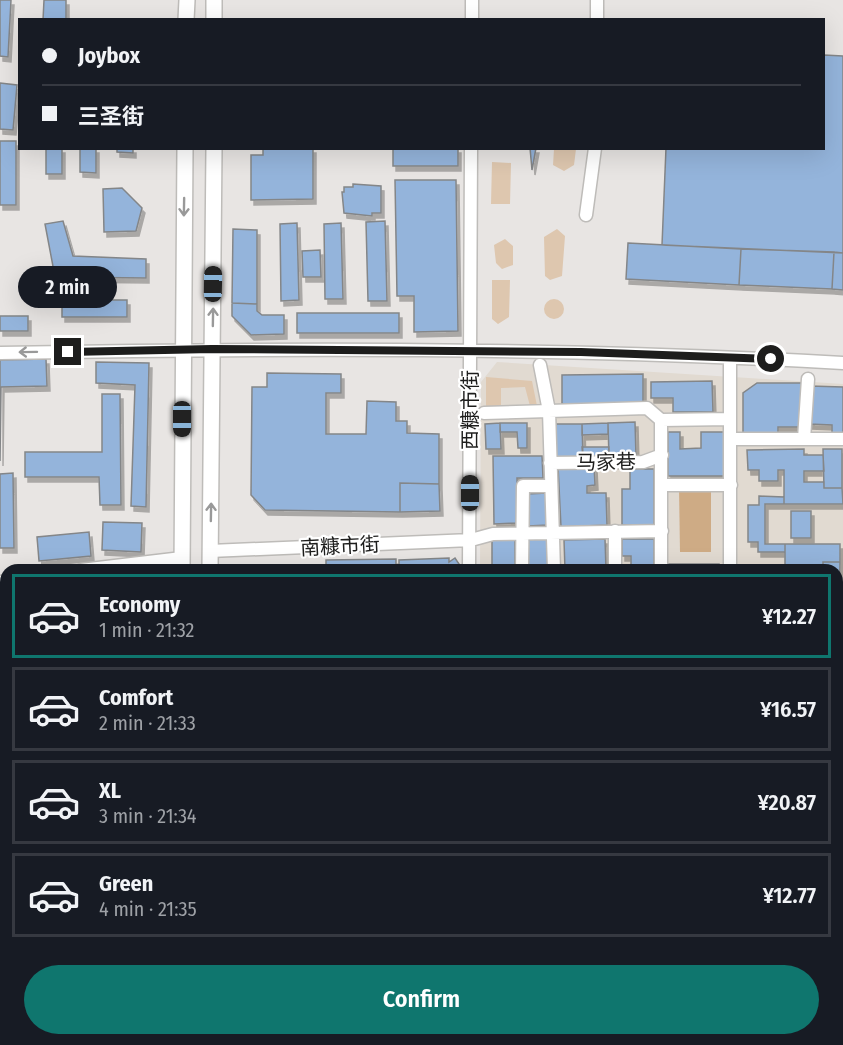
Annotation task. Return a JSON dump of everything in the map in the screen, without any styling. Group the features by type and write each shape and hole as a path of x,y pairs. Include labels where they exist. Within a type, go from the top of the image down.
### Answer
{"main road":[{"path":"186,18 187,0"},
{"path":"214,0 214,18"},
{"path":"182,564 185,150"},
{"path":"210,564 214,150"}],"street":[{"path":"471,18 472,0"},
{"path":"597,0 597,18"},
{"name":"西糠市街","path":"469,564 471,150"},
{"path":"586,215 595,150"},
{"path":"0,353 212,349 581,352 843,363"},
{"path":"730,358 730,564"},
{"path":"540,365 549,411 554,564"},
{"path":"804,440 808,379"},
{"path":"484,413 647,408 661,420 730,418"},
{"path":"661,420 661,564"},
{"path":"731,439 843,439"},
{"name":"马家巷","path":"550,463 643,462 662,455"},
{"path":"662,485 731,485"},
{"path":"522,564 523,486 551,486"},
{"path":"615,531 615,564"},
{"name":"南糠市街","path":"210,551 471,540 493,534 662,531"}],"shaded area":[{"path":"554,150 576,150 574,165 564,171 553,165"},
{"path":"492,162 511,163 510,204 491,204"},
{"path":"557,229 565,236 562,276 550,280 545,276 544,237"},
{"path":"505,239 513,246 513,265 502,269 496,263 494,245"},
{"path":"492,280 510,280 509,317 498,324 492,319"},
{"path":"554,299 561,302 564,309 561,316 554,319 547,316 544,309 547,302"},
{"path":"497,362 843,384 843,564 480,564 481,382"},
{"path":"486,377 532,381 537,406 530,406 525,387 501,388 501,406 486,407"},
{"path":"679,487 711,487 711,552 680,552"}],"building":[{"path":"0,0 11,0 8,57 0,56"},
{"path":"44,0 66,0 66,18 43,18"},
{"path":"825,55 843,56 843,253 662,245 666,150 825,150"},
{"path":"0,83 17,85 13,130 0,129"},
{"path":"0,141 16,141 16,205 0,205"},
{"path":"46,150 62,150 62,174 46,174"},
{"path":"80,150 96,150 96,173 80,172"},
{"path":"117,150 133,150 133,153 117,152"},
{"path":"263,150 313,150 313,199 251,200 251,155 263,155"},
{"path":"393,150 458,150 458,166 393,166"},
{"path":"530,150 536,150 532,170"},
{"path":"395,180 456,180 458,331 414,332 414,296 397,296"},
{"path":"353,184 381,186 381,213 372,213 372,216 344,213 342,192 344,192 344,187 353,187"},
{"path":"122,188 142,208 136,231 104,232 103,189"},
{"path":"63,221 73,256 146,259 146,278 55,277 45,224"},
{"path":"385,221 387,301 368,301 366,222"},
{"path":"297,223 299,300 281,301 280,224"},
{"path":"341,223 343,299 325,299 324,224"},
{"path":"233,229 257,230 257,304 232,303"},
{"path":"628,243 741,249 739,285 626,279"},
{"path":"741,249 834,252 832,289 739,285"},
{"path":"320,250 321,277 303,277 302,251"},
{"path":"834,252 843,253 843,290 832,289"},
{"path":"62,300 127,300 127,317 62,317"},
{"path":"232,303 257,304 257,311 262,315 284,315 284,334 251,335 232,316"},
{"path":"297,313 399,313 399,333 297,333"},
{"path":"0,316 28,316 28,331 0,331"},
{"path":"46,359 47,386 1,387 0,461 0,360"},
{"path":"96,362 149,363 146,507 131,506 135,385 96,383"},
{"path":"267,373 341,374 341,393 326,393 326,434 366,434 367,401 396,402 396,421 407,421 407,433 439,434 439,484 400,483 400,512 265,510 251,495 252,387 267,387"},
{"path":"643,374 643,403 562,404 562,375"},
{"path":"712,381 713,412 673,412 673,398 651,398 651,382"},
{"path":"757,383 802,383 803,427 778,427 778,435 743,435 743,393"},
{"path":"810,386 843,387 843,436 832,436 832,425 809,424"},
{"path":"102,394 120,394 121,505 100,505 99,477 25,477 25,452 102,452"},
{"path":"635,422 636,457 609,458 608,423"},
{"path":"500,423 501,449 486,449 485,424"},
{"path":"500,423 527,423 527,448 518,448 517,432 500,432"},
{"path":"608,423 608,434 582,435 582,424"},
{"path":"555,424 582,424 583,459 556,459"},
{"path":"668,432 680,432 680,449 701,448 701,432 724,432 724,476 668,476"},
{"path":"582,447 609,447 609,458 583,459"},
{"path":"804,449 804,455 823,455 824,471 804,471 804,482 824,482 824,488 842,488 843,504 784,504 784,470 778,470 778,481 759,481 759,470 748,470 747,450"},
{"path":"823,449 842,449 842,488 824,488"},
{"path":"493,456 542,456 543,478 517,478 518,523 494,524"},
{"path":"594,465 595,485 587,486 587,493 606,493 607,525 561,527 558,466"},
{"path":"630,469 654,469 654,525 622,525 622,489 630,489"},
{"path":"13,473 14,548 0,548 0,474"},
{"path":"400,483 439,484 440,511 400,512"},
{"path":"547,493 548,525 528,526 527,494"},
{"path":"759,496 784,497 784,504 765,504 765,544 785,544 785,552 758,552 758,542 748,542 748,505 759,505"},
{"path":"791,511 811,511 811,538 791,538"},
{"path":"103,522 142,523 141,552 102,550"},
{"path":"89,532 91,556 39,561 37,537"},
{"path":"548,536 548,564 528,564 528,537"},
{"path":"492,539 515,539 515,564 492,564"},
{"path":"605,539 606,564 565,564 564,540"},
{"path":"622,539 654,539 654,564 631,564 631,556 622,556"},
{"path":"785,544 840,544 840,562 785,564"},
{"path":"449,558 449,562 455,558 459,564 399,564 399,560"},
{"path":"396,559 396,564 326,564 326,560"},
{"path":"823,562 840,562 840,564 823,564"}],"route":[{"path":"68,352 212,349 347,352 581,352 771,359"}]}
